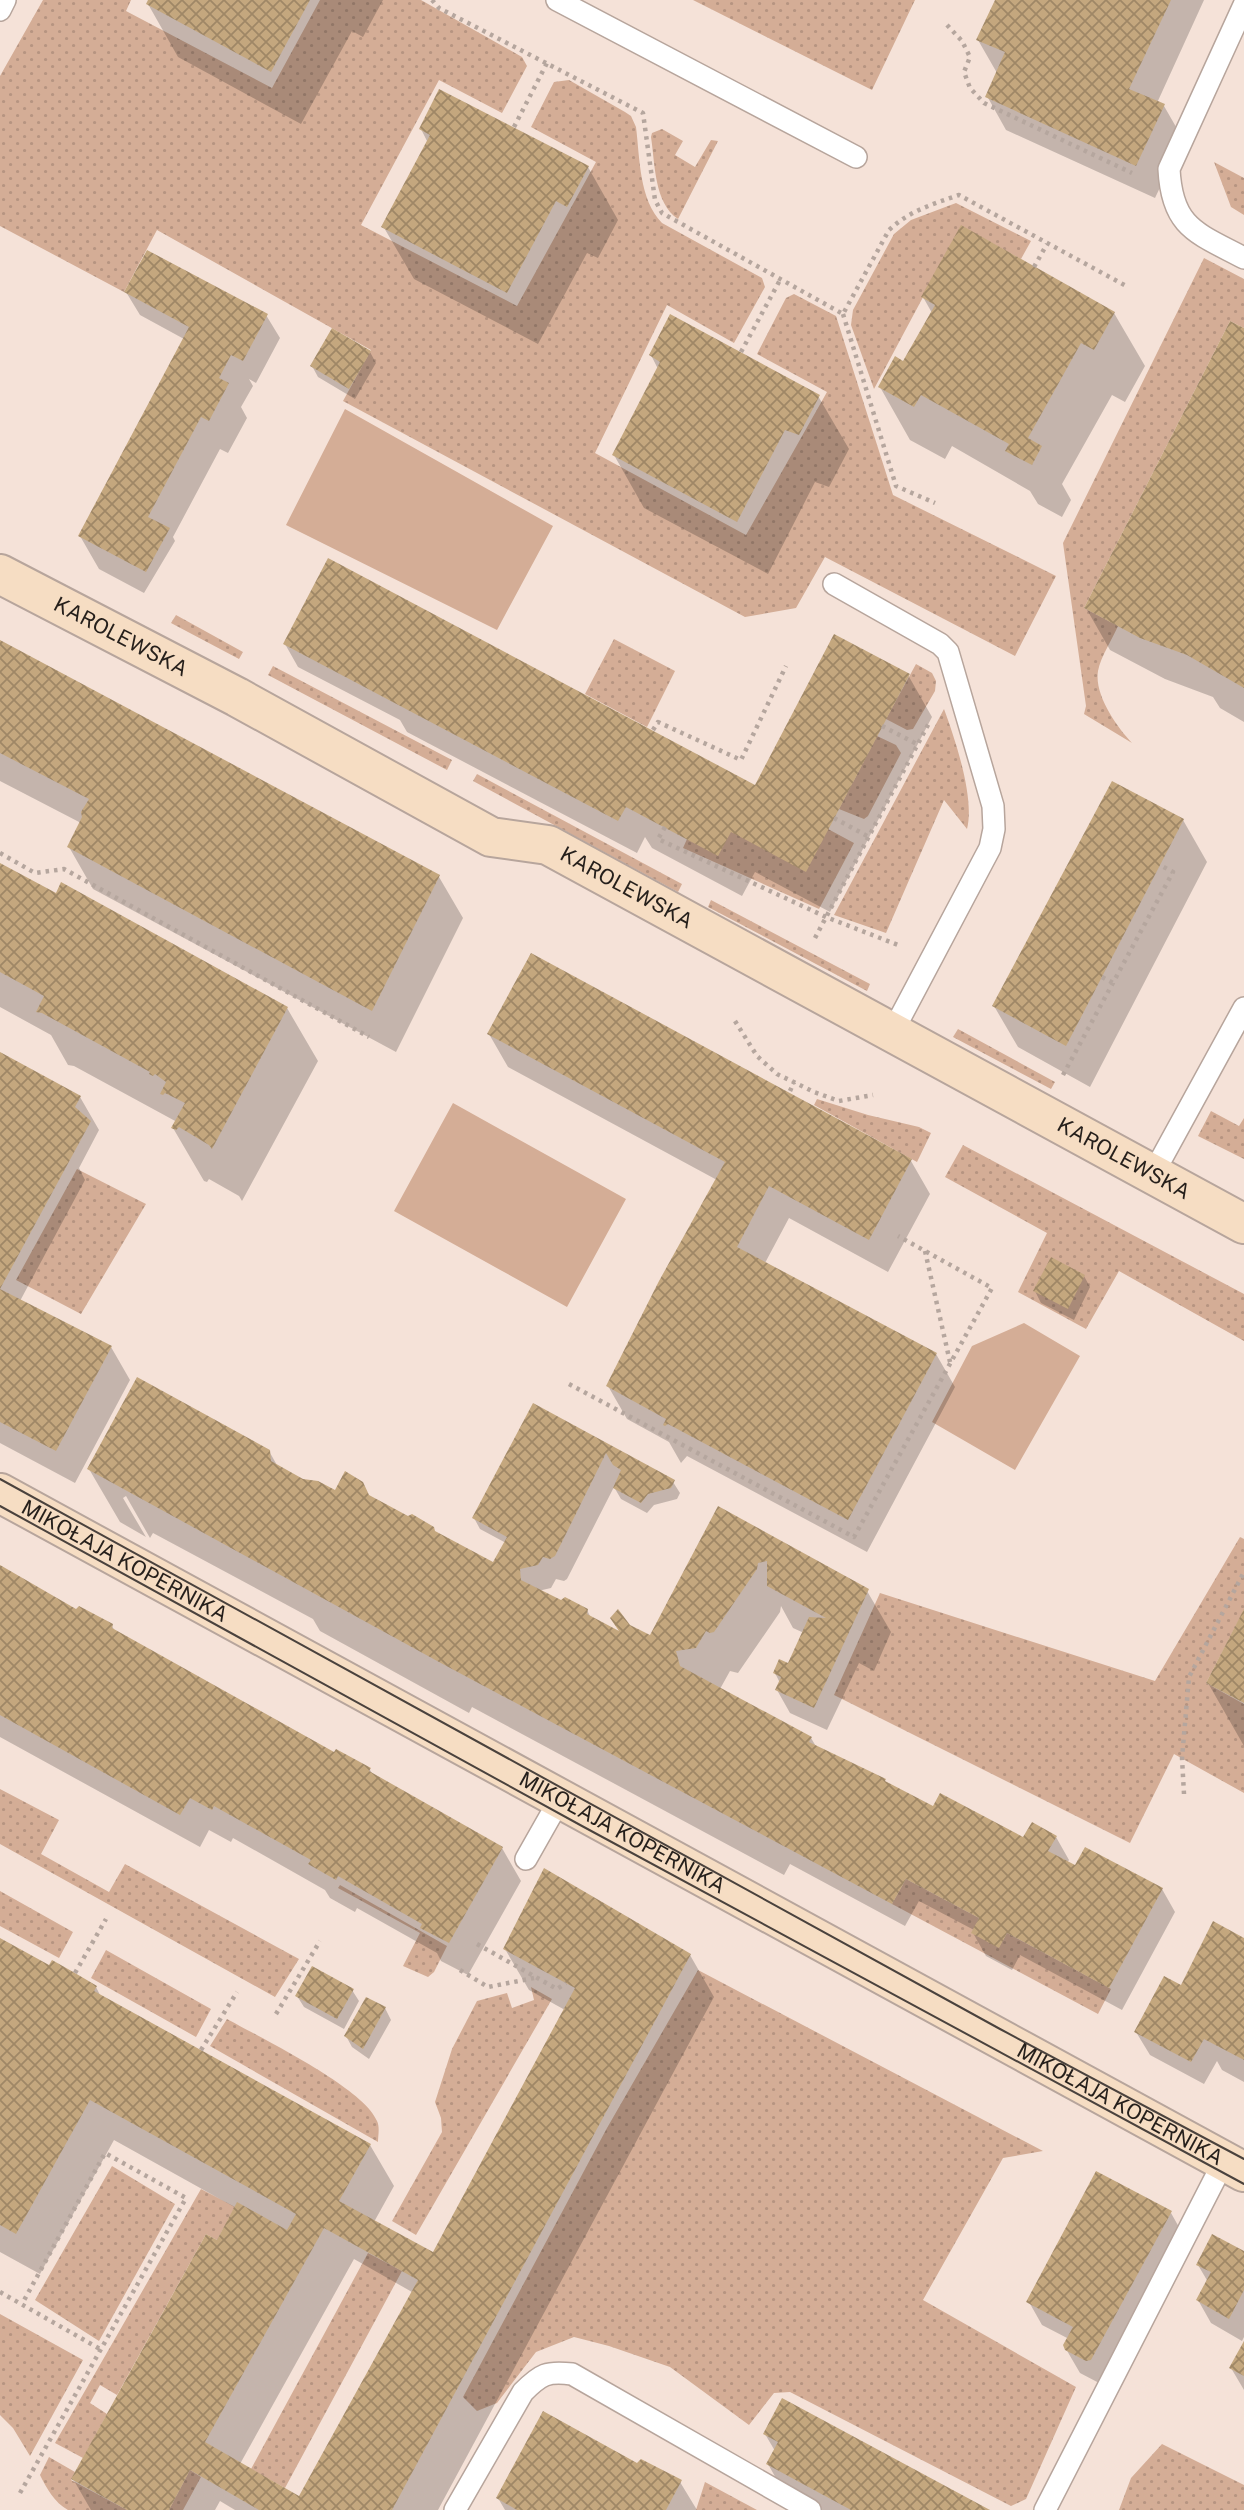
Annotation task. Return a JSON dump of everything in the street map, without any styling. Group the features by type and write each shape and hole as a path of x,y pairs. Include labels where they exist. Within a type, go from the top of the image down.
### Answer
{"street":[{"name":"KAROLEWSKA","path":"0,574 236,697 491,837 548,845 1244,1224"},
{"name":"MIKOŁAJA KOPERNIKA","path":"0,1493 1234,2166"}],"lane":[{"path":"0,10 5,0"},
{"path":"557,0 856,157"},
{"path":"1244,5 1169,169 1170,191 1177,212 1194,232 1244,258"},
{"path":"834,584 940,644 948,652 993,806 994,829 990,848 892,1033"},
{"path":"1153,1174 1244,1008"},
{"path":"526,1859 560,1799"},
{"path":"1045,2510 1234,2166"},
{"path":"455,2510 523,2392 535,2380 551,2371 572,2374 810,2510"}],"path":[{"path":"432,0 439,8 643,113 655,200 662,213 843,314 896,486 935,503"},
{"path":"947,24 962,41 970,57 964,72 970,88 984,103 1170,191"},
{"path":"514,127 547,63"},
{"path":"843,314 889,230 900,220 926,206 959,195 1128,287"},
{"path":"1034,267 1047,244"},
{"path":"741,352 780,280"},
{"path":"653,730 658,722 741,760 786,666"},
{"path":"814,940 955,673"},
{"path":"882,726 917,744"},
{"path":"834,818 869,836"},
{"path":"655,846 665,827"},
{"path":"658,839 825,917 886,939 931,962"},
{"path":"0,853 35,873 64,869 369,1037"},
{"path":"1063,1076 1173,872 1160,865"},
{"path":"1102,977 1114,983"},
{"path":"735,1021 757,1056 777,1074 839,1101 873,1095"},
{"path":"790,1091 794,1082"},
{"path":"569,1384 854,1537 992,1288 898,1236"},
{"path":"925,1250 951,1363"},
{"path":"1184,1794 1182,1758 1189,1677 1244,1572"},
{"path":"75,1973 106,1919"},
{"path":"276,2014 320,1941"},
{"path":"477,1944 556,1989 565,1983"},
{"path":"460,1970 488,1987 535,1978"},
{"path":"201,2050 237,1992"},
{"path":"20,2493 186,2198 105,2153 22,2304"},
{"path":"0,2292 100,2349"}],"shaded area":[{"path":"43,0 131,0 126,11 272,88 320,0 421,0 522,57 527,66 502,113 439,80 361,225 517,306 596,162 531,127 554,82 569,80 631,116 636,127 645,191 654,213 662,223 762,278 765,287 734,343 667,305 595,453 746,535 827,392 757,354 786,298 794,294 836,316 893,495 1056,576 1015,656 825,557 796,608 745,617 343,401 371,350 157,230 124,292 0,226 0,76"},
{"path":"693,0 915,0 872,90"},
{"path":"662,129 683,141 675,155 695,167 711,140 718,141 678,219 664,203 657,182 651,137 652,133"},
{"path":"1214,162 1244,178 1244,215 1231,207"},
{"path":"956,203 1031,241 1021,259 961,226 874,389 851,325 853,310 894,234 911,220"},
{"path":"1204,258 1244,279 1244,328 1230,321 1084,608 1118,626 1102,660 1098,680 1108,710 1132,743 1084,714 1086,706 1063,543"},
{"path":"345,409 553,526 497,630 286,525"},
{"path":"176,615 243,652 239,659 171,623"},
{"path":"614,639 675,671 647,727 585,694"},
{"path":"916,664 932,673 936,681 935,691 913,729 907,730 886,719"},
{"path":"273,666 452,760 447,770 268,675"},
{"path":"944,709 966,785 969,816 967,829 944,800 886,933 834,915"},
{"path":"877,736 896,745 901,753 864,819 839,809"},
{"path":"477,774 682,884 678,892 473,781"},
{"path":"828,829 854,843 819,909 683,848 687,839 731,832"},
{"path":"711,900 870,984 867,991 708,907"},
{"path":"958,1029 1055,1082 1051,1089 953,1037"},
{"path":"817,1099 919,1127 931,1133 917,1162 814,1105"},
{"path":"453,1103 626,1199 567,1307 394,1211"},
{"path":"1211,1111 1239,1126 1244,1118 1244,1159 1198,1136"},
{"path":"963,1145 1244,1294 1244,1341 1119,1271 1086,1329 1018,1292 1047,1233 945,1177"},
{"path":"77,1169 146,1204 81,1314 16,1280"},
{"path":"1024,1323 1080,1356 1015,1470 932,1422 972,1346"},
{"path":"1240,1537 1244,1539 1244,1610 1206,1683 1244,1704 1244,1793 1174,1754 1130,1843 834,1695 880,1593 1155,1681"},
{"path":"0,1789 59,1820 41,1854 109,1892 125,1864 299,1959 275,1997 0,1844"},
{"path":"906,1879 979,1918 972,1933 999,1947 1007,1933 1111,1989 1098,2014 892,1904"},
{"path":"340,1885 447,1946 434,1972 428,1977 403,1966 420,1933 338,1888"},
{"path":"0,1891 73,1932 59,1958 0,1926"},
{"path":"106,1950 211,2009 196,2037 91,1978"},
{"path":"698,1970 1043,2151 1003,2158 923,2300 1076,2387 1026,2499 1011,2506 790,2392 774,2393 749,2425 670,2367 574,2337 536,2352 497,2403 477,2411 463,2397 607,2128"},
{"path":"531,1987 552,1999 416,2235 392,2221 442,2132 441,2118 435,2102 452,2049 477,2001 507,1993 512,2008 534,2000"},
{"path":"227,2019 310,2065 353,2094 377,2121 378,2142 210,2046"},
{"path":"112,2166 175,2204 99,2341 35,2300"},
{"path":"201,2189 235,2207 217,2240 206,2234 117,2395 100,2385 90,2403 107,2414 83,2458 55,2443"},
{"path":"368,2253 402,2271 285,2488 251,2469"},
{"path":"0,2314 83,2360 30,2456 13,2428 0,2415"},
{"path":"1162,2444 1244,2485 1244,2510 1119,2510 1131,2478"},
{"path":"49,2457 75,2472 71,2480 127,2510 68,2510 63,2507 51,2495 40,2475"},
{"path":"190,2470 201,2477 183,2510 169,2510"},
{"path":"705,2482 757,2510 696,2510"}],"building":[{"path":"148,0 310,0 271,72 146,4"},
{"path":"995,0 1171,0 1129,89 1165,104 1136,166 985,97 1005,52 976,40"},
{"path":"439,89 589,166 567,207 556,201 507,293 381,227 430,135 419,129"},
{"path":"961,225 1115,312 1094,350 1081,343 1028,438 1042,446 1032,465 1005,451 1009,444 921,395 914,407 878,387 895,356 903,361 935,305 921,297"},
{"path":"147,250 268,314 243,361 231,355 219,378 229,383 209,421 201,417 148,517 170,528 146,572 78,536 189,327 124,292"},
{"path":"670,314 820,395 799,435 785,430 737,522 612,455 660,362 649,355"},
{"path":"1230,321 1244,328 1244,688 1187,655 1140,638 1084,608"},
{"path":"332,328 371,351 349,389 310,366"},
{"path":"328,558 755,785 834,634 910,674 806,872 731,832 718,856 626,807 618,821 283,644"},
{"path":"0,640 440,875 372,1011 67,847 89,799 0,753"},
{"path":"1112,781 1184,819 1066,1046 992,1006"},
{"path":"0,863 56,893 61,882 288,1007 212,1149 179,1127 176,1130 171,1128 185,1103 165,1093 160,1094 166,1082 36,1012 44,996 0,972"},
{"path":"531,953 912,1159 869,1240 769,1186 737,1247 937,1353 848,1520 668,1424 663,1425 666,1419 606,1386 659,1281 725,1162 487,1034"},
{"path":"0,1052 81,1096 75,1107 91,1121 0,1289"},
{"path":"1051,1257 1085,1275 1068,1309 1033,1291"},
{"path":"0,1289 112,1346 56,1451 0,1422"},
{"path":"137,1377 270,1450 271,1461 303,1479 318,1481 335,1490 345,1471 363,1482 369,1495 408,1516 412,1514 434,1527 435,1531 493,1562 507,1537 472,1518 533,1403 675,1480 671,1488 648,1494 641,1503 613,1488 621,1470 613,1465 606,1453 555,1556 550,1559 543,1557 538,1565 520,1569 521,1580 561,1600 565,1597 588,1609 587,1614 619,1631 610,1618 618,1609 630,1625 650,1635 718,1506 869,1589 814,1708 775,1690 781,1677 773,1673 779,1659 788,1663 809,1617 826,1618 767,1586 767,1561 758,1563 757,1569 714,1632 706,1631 696,1648 676,1651 680,1666 812,1737 809,1742 886,1779 885,1781 933,1806 940,1793 1023,1837 1032,1822 1057,1836 1048,1851 1075,1865 1085,1847 1163,1888 1109,1988 1007,1933 999,1948 971,1933 979,1918 906,1879 892,1904 439,1662 87,1469"},
{"path":"0,1565 76,1609 79,1606 113,1624 112,1628 334,1752 336,1749 371,1768 369,1771 503,1847 449,1943 420,1928 422,1924 338,1876 336,1880 308,1864 311,1860 214,1806 212,1810 190,1798 180,1815 0,1715"},
{"path":"1244,1609 1244,1703 1206,1683"},
{"path":"544,1868 691,1954 392,2510 259,2510 190,2470 169,2510 127,2510 71,2479 206,2234 217,2240 237,2202 287,2230 296,2214 90,2100 16,2234 0,2225 0,1938 49,1965 52,1960 97,1986 94,1991 371,2144 339,2201 433,2252 575,1988 503,1949","holes":["324,2228 418,2280 299,2496 205,2442"]},
{"path":"1213,1921 1244,1938 1244,2060 1204,2039 1191,2062 1134,2032 1164,1976 1181,1985"},
{"path":"312,1966 354,1989 337,2019 295,1996"},
{"path":"366,1997 386,2007 363,2049 344,2036"},
{"path":"1096,2171 1172,2211 1091,2360 1086,2361 1065,2350 1063,2345 1073,2327 1026,2302"},
{"path":"1212,2234 1244,2251 1244,2290 1229,2319 1196,2300 1211,2272 1196,2265"},
{"path":"1244,2341 1244,2376 1229,2368"},
{"path":"782,2398 990,2510 851,2510 766,2464 778,2442 763,2434"},
{"path":"543,2411 637,2463 641,2459 682,2480 666,2510 517,2510 496,2498"}],"tram line":[{"path":"0,1479 1000,2029 1244,2159"},
{"path":"0,1506 582,1826 1244,2184"}]}
